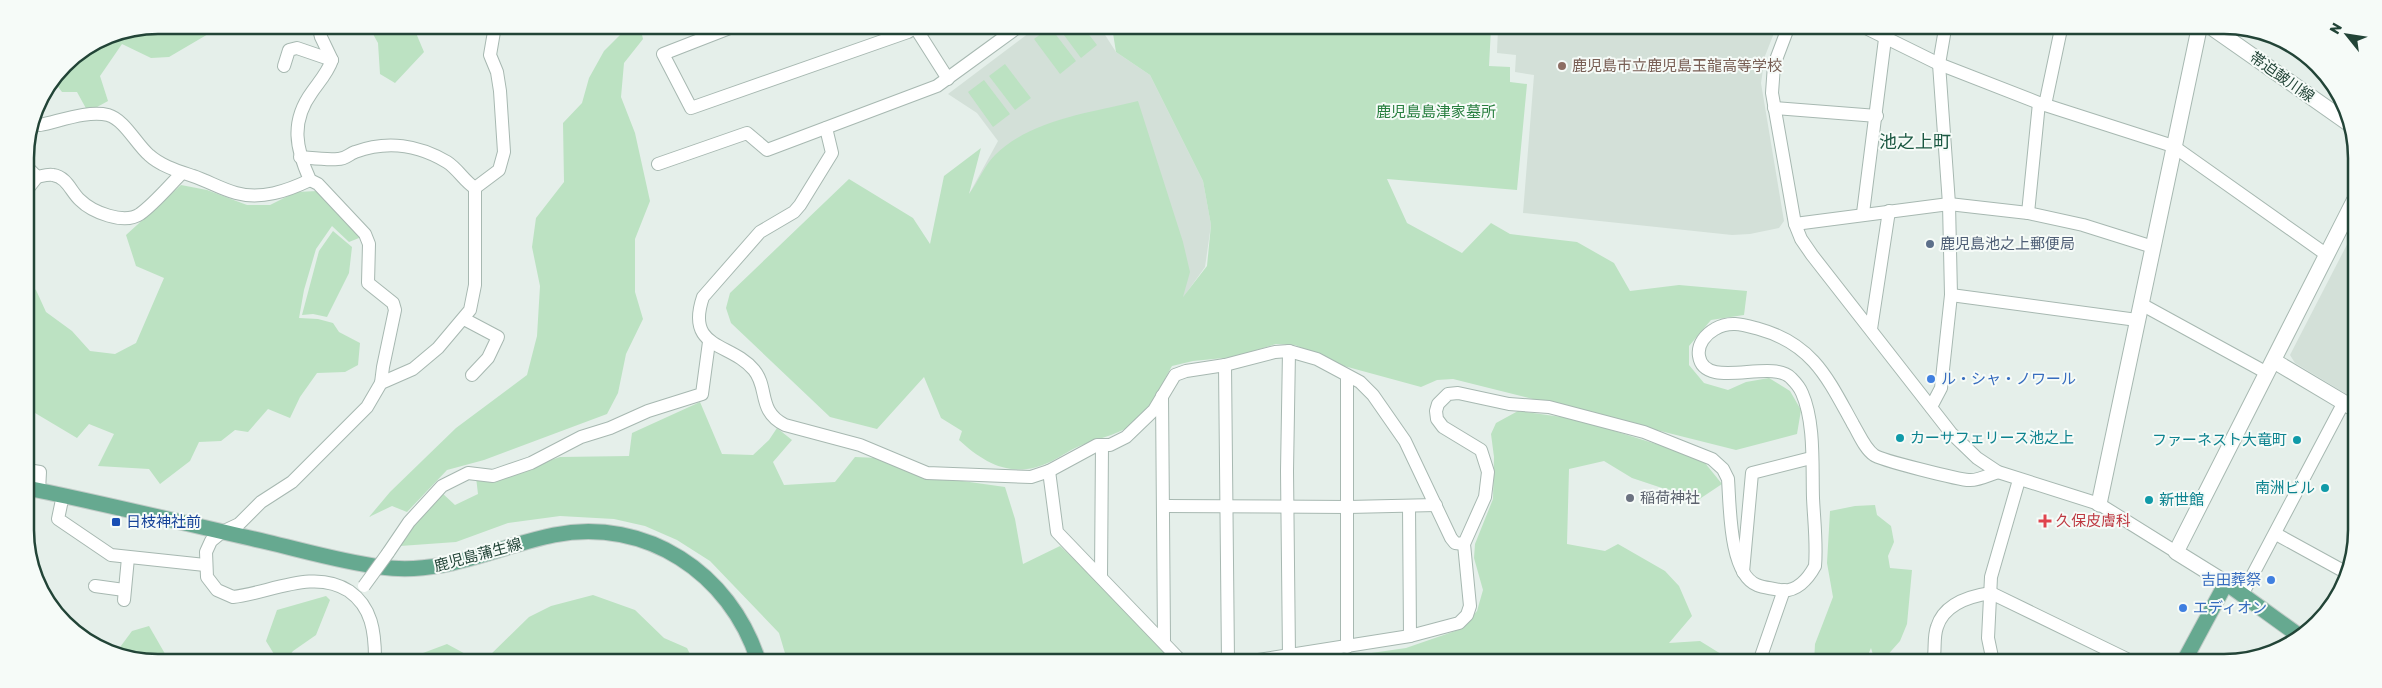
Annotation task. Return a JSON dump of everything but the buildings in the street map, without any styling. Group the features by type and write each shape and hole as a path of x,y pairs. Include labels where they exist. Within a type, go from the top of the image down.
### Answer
{"main road":[{"name":"鹿児島蒲生線","path":"34,489 380,567 403,569 448,565 533,540 562,534 592,532 631,538 654,546 682,560 718,588 740,620 755,654"},
{"path":"2189,654 2226,583 2295,632"}],"street":[{"path":"320,34 332,60 298,117 300,158 310,180 318,184 365,234 369,244 368,283 393,303 395,310 394,319 381,383 367,407 292,482 261,502 239,524 222,532 211,541 206,552 205,565 211,584 224,595 233,597 302,582 322,580 361,591"},
{"path":"475,188 499,170 504,152 500,91 497,72 490,55 494,34"},
{"path":"714,34 663,54 691,108 897,34"},
{"path":"920,34 948,79"},
{"path":"658,164 747,133 767,150 937,86 1009,34"},
{"path":"1786,34 1774,65 1772,84 1774,108 1796,224 1801,239 1931,407 1965,448 1998,472 2099,504 2226,583"},
{"path":"1876,34 1939,64 2042,104 2173,146 2327,255"},
{"path":"1931,407 1941,388 1951,295 1949,204 1939,64 1944,34"},
{"path":"2028,214 2042,104 2060,34"},
{"path":"2099,504 2198,34"},
{"name":"帯迫皷川線","path":"2221,34 2342,119"},
{"path":"1863,213 1877,116 1885,39"},
{"path":"284,66 290,50 297,48 332,60"},
{"path":"1774,108 1877,116"},
{"path":"40,125 88,115 109,115 124,127 151,157 181,174 191,175 236,193 252,196 282,191 310,180"},
{"path":"361,591 409,522 442,486 468,473 493,476 531,463 581,437 610,428 648,411 697,398 702,394 709,342 700,324 699,309 703,296 760,232 794,212 800,205 832,153 826,128"},
{"path":"300,158 339,159 349,157 353,152 400,145 416,148 451,165 475,188 475,285 470,310 438,348 413,369 381,383"},
{"path":"34,174 37,176 53,175 58,177 71,187 79,199 87,206 116,217 128,219 139,215 181,174"},
{"path":"34,180 37,176"},
{"path":"1796,224 1863,213 1949,204 2028,214 2083,225 2153,247"},
{"path":"1871,329 1889,211"},
{"path":"2176,552 2348,213"},
{"path":"1951,295 2137,320"},
{"path":"2141,304 2348,405 2242,595"},
{"path":"464,319 498,338 488,358 472,375"},
{"path":"1302,654 1410,636 1459,622 1466,615 1470,606 1464,544 1486,496 1488,472 1481,450 1443,427 1437,419 1436,411 1443,398 1448,394 1458,393 1484,399 1576,412 1644,432 1712,459 1723,468 1728,479 1734,549 1743,572 1756,585 1784,590 1806,580 1815,566 1810,431 1802,392 1790,376 1782,372 1764,371 1726,374 1714,372 1703,366 1698,356 1701,342 1708,333 1719,327 1738,323 1773,333 1800,347 1824,372 1866,447 1878,458 1969,481 1998,472"},
{"path":"709,342 747,363 754,370 769,410 775,420 785,425 860,445 927,473 1031,476 1049,471 1091,448 1117,442 1139,426 1154,410 1175,375 1276,352 1289,352 1317,359 1360,382 1390,417 1405,441 1451,538 1455,543 1464,544"},
{"path":"1289,352 1289,654"},
{"path":"1225,365 1228,654"},
{"path":"1347,376 1347,647"},
{"path":"1162,394 1165,506 1164,640"},
{"path":"1101,577 1102,445"},
{"path":"1743,572 1752,473 1811,458"},
{"path":"34,471 40,472 34,487"},
{"path":"1049,471 1057,532 1176,654"},
{"path":"1991,654 1988,638 1991,577 2019,480"},
{"path":"63,495 58,519 111,555 205,565"},
{"path":"1165,506 1348,507 1436,505"},
{"path":"1409,506 1410,636"},
{"path":"2276,534 2342,570"},
{"path":"95,586 124,595 128,558"},
{"path":"1762,654 1784,590"},
{"path":"361,591 373,626 375,654"},
{"path":"1934,654 1936,628 1942,616 1973,595 1991,593 2118,654"}],"shaded area":[{"path":"1028,34 1104,34 1116,52 1150,75 1203,181 1211,225 1205,267 1182,299 968,196 998,141 977,113 948,94"},
{"path":"1498,34 1774,34 1765,56 1761,83 1784,221 1779,228 1750,234 1732,235 1523,213 1534,75 1515,72 1516,55 1497,53"},
{"path":"2348,243 2348,395 2295,363 2290,355"}],"green space":[{"path":"150,34 208,34 169,57 151,58 122,44 100,76 108,101 88,112 77,92 62,92 57,85 70,70 82,59 110,43 134,36"},
{"path":"373,34 416,34 424,52 395,83 380,74 378,43"},
{"path":"621,34 642,34 643,39 624,63 621,97 635,133 650,201 635,239 635,292 643,319 626,354 618,393 607,414 484,460 447,470 407,512 392,506 369,517 390,492 456,428 527,375 537,336 540,286 532,247 536,218 564,182 563,123 582,103 589,78 604,51"},
{"path":"1041,34 1055,34 1076,61 1060,74 1034,39"},
{"path":"1063,34 1088,34 1097,45 1081,58"},
{"name":"鹿児島島津家墓所","path":"1113,34 1491,34 1489,66 1510,67 1510,82 1527,84 1517,190 1387,179 1407,223 1462,253 1491,223 1510,234 1577,242 1614,263 1630,291 1679,285 1747,291 1744,315 1711,320 1689,346 1689,365 1704,383 1728,390 1746,382 1769,378 1790,391 1801,410 1797,434 1736,450 1453,379 1437,380 1421,387 1344,366 1295,345 1276,344 1234,357 1193,361 1172,366 1149,409 1132,425 1078,447 1038,467 1013,469 991,463 959,440 962,431 941,418 924,377 877,429 830,417 731,323 726,308 730,293 849,179 913,218 930,244 944,176 981,148 969,194 995,155 1026,133 1062,119 1138,101 1183,242 1190,272 1183,297 1207,266 1211,225 1203,181 1150,75 1116,52"},
{"path":"1005,64 1031,98 1015,110 989,76"},
{"path":"984,80 1010,114 993,127 968,92"},
{"path":"181,185 207,190 247,205 270,205 296,192 318,191 364,236 349,242 332,226 316,249 304,290 299,318 318,319 333,323 339,332 360,343 358,365 345,372 317,373 300,397 290,418 268,409 248,432 235,430 221,441 199,442 190,461 160,484 149,469 98,466 114,434 89,424 77,438 34,412 34,289 46,312 72,331 90,351 115,354 136,343 164,278 136,266 126,235"},
{"path":"333,231 352,247 349,273 327,317 313,314 302,315 319,251"},
{"path":"700,402 722,454 753,455 769,440 777,428 792,440 773,462 784,485 835,482 855,457 878,458 920,475 1005,487 1015,519 1023,564 1060,546 1118,600 1168,654 785,654 779,633 710,561 677,540 645,526 614,519 560,516 508,523 456,542 400,546 414,522 441,492 455,505 478,494 476,477 493,480 560,457 629,456 632,433"},
{"path":"1518,411 1576,419 1701,458 1722,484 1698,500 1632,478 1604,461 1569,469 1567,544 1605,551 1618,544 1665,571 1679,586 1692,616 1669,643 1700,641 1721,654 1364,654 1406,648 1461,629 1477,611 1483,590 1474,558 1475,544 1493,499 1494,457 1491,434 1496,423"},
{"path":"1875,505 1877,515 1891,526 1894,542 1888,556 1890,568 1912,570 1907,624 1900,641 1888,654 1873,654 1871,648 1868,654 1814,654 1815,644 1833,597 1827,563 1830,511 1855,506"},
{"path":"593,595 635,610 664,638 687,648 690,654 491,654 529,617 551,606"},
{"path":"326,596 330,600 316,635 291,654 274,654 266,641 277,610"},
{"path":"149,626 165,654 142,653 119,648 132,631"},
{"path":"447,644 465,654 420,654"}],"place":[{"name":"鹿児島市立鹿児島玉龍高等学校","path":"1562,66"},
{"name":"鹿児島池之上郵便局","path":"1930,244"},
{"name":"ル・シャ・ノワール","path":"1931,379"},
{"name":"カーサフェリース池之上","path":"1900,438"},
{"name":"ファーネスト大竜町","path":"2297,440"},
{"name":"南洲ビル","path":"2325,488"},
{"name":"稲荷神社","path":"1630,498"},
{"name":"新世館","path":"2149,500"},
{"name":"久保皮膚科","path":"2045,521"},
{"name":"日枝神社前","path":"116,522"},
{"name":"吉田葬祭","path":"2271,580"},
{"name":"エディオン","path":"2183,608"}],"district":[{"name":"池之上町","path":"1915,142"}]}
